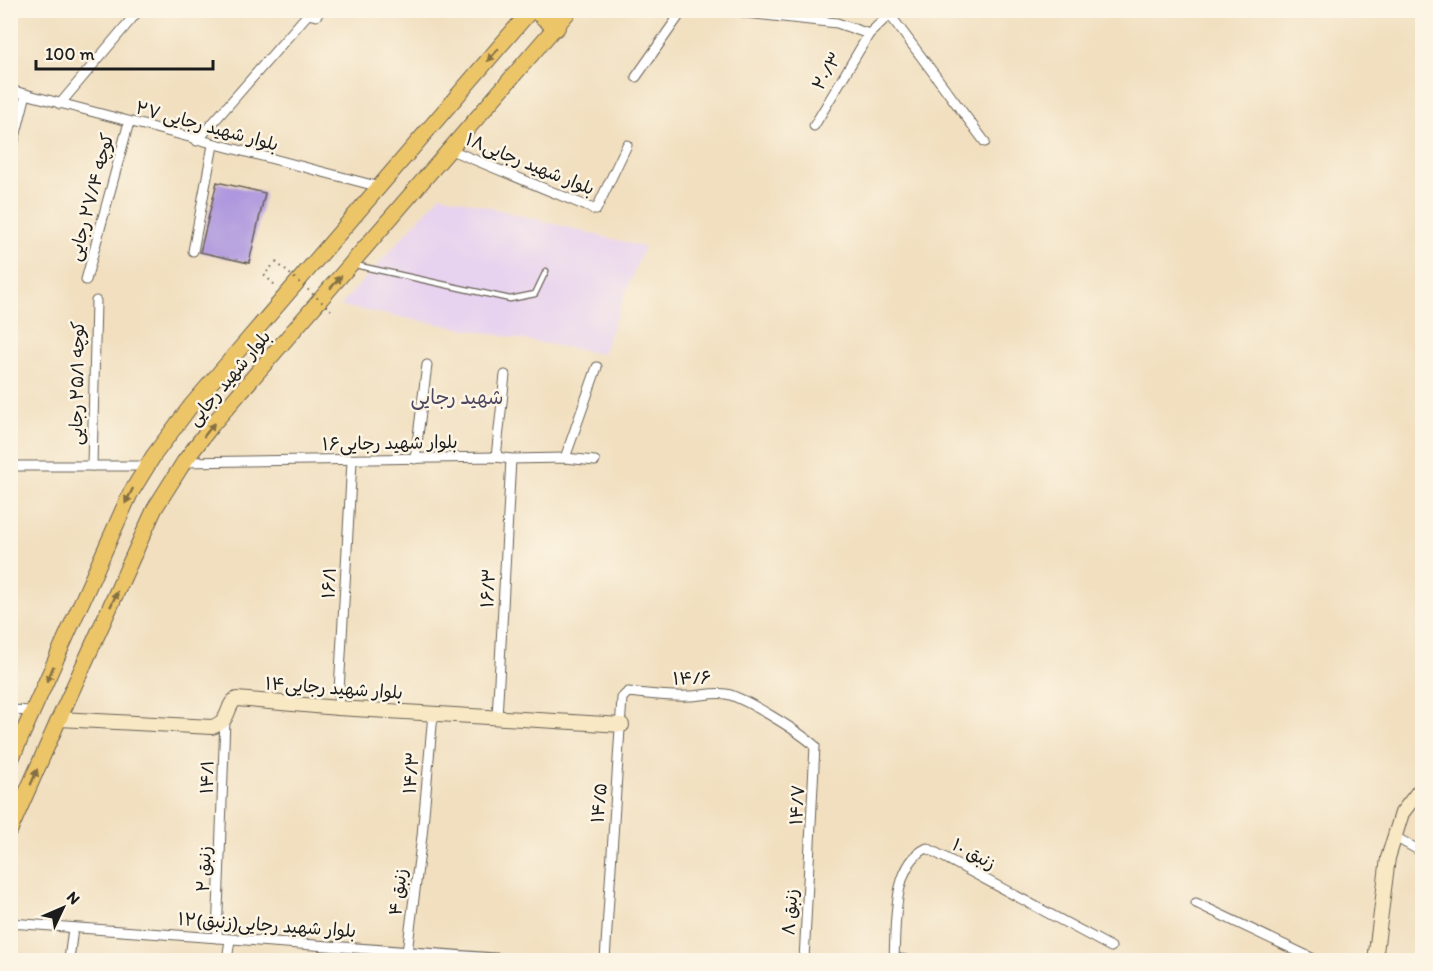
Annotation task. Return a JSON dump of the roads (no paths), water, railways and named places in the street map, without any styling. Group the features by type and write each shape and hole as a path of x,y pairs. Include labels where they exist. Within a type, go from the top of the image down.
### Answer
{"highway":[{"path":"536,10 556,27"}],"main road":[{"name":"بلوار شهید رجایی","path":"10,762 130,494 147,466 189,407 531,10"},
{"name":"بلوار شهید رجایی","path":"10,831 155,508 184,462 212,425 570,10"}],"street":[{"path":"60,104 139,10"},
{"path":"197,141 308,14 316,16 321,10"},
{"path":"636,77 683,10"},
{"path":"741,10 745,13 808,14 868,34"},
{"path":"892,13 985,142"},
{"name":"۲۰/۳","path":"814,126 868,34 892,13"},
{"name":"۲۷ بلوار شهید رجایی","path":"10,90 197,141 380,187"},
{"path":"10,157 26,94"},
{"name":"کوچه ۲۷/۴ رجایی","path":"86,280 129,123"},
{"path":"193,250 213,145"},
{"name":"بلوار شهید رجایی۱۸","path":"451,150 596,210 627,145"},
{"name":"کوچه ۲۵/۱ رجایی","path":"92,466 96,301"},
{"path":"415,459 427,365"},
{"path":"565,458 597,367"},
{"path":"496,458 505,375"},
{"name":"بلوار شهید رجایی۱۶","path":"184,462 496,458 565,458 595,461"},
{"name":"۱۶/۳","path":"497,718 511,459"},
{"name":"۱۶/۱","path":"338,708 352,460"},
{"path":"10,466 147,466"},
{"name":"۱۴/۶","path":"622,726 622,698 628,692 687,697 716,693 727,694 736,696 783,723 815,746"},
{"name":"بلوار شهید رجایی۱۴","path":"225,719 231,703 237,699 338,708 622,726"},
{"path":"10,710 33,711"},
{"name":"۱۴/۳","path":"422,836 433,714"},
{"path":"59,719 207,728 217,726 225,719"},
{"name":"۱۴/۱","path":"222,837 225,719"},
{"name":"۱۴/۵","path":"605,960 622,726"},
{"name":"۱۴/۷","path":"810,866 815,746"},
{"path":"1375,960 1388,858 1402,813 1422,787"},
{"name":"زنبق ۴","path":"407,956 422,836"},
{"name":"زنبق ۲","path":"217,938 222,837"},
{"path":"1395,837 1422,852"},
{"name":"زنبق ۱۰","path":"892,959 901,883 906,868 918,852 927,848 1111,947"},
{"name":"زنبق ۸","path":"804,960 810,866"},
{"path":"1196,903 1316,960"},
{"name":"۱۲بلوار شهید رجایی(زنبق)","path":"10,923 217,938 407,956 522,960"},
{"path":"69,960 73,928"},
{"path":"227,960 230,940"},
{"path":"892,959 908,960"}],"lane":[{"path":"351,265 510,299 536,294 546,272"}],"district":[{"name":"شهید رجایی","path":"457,397"}]}
